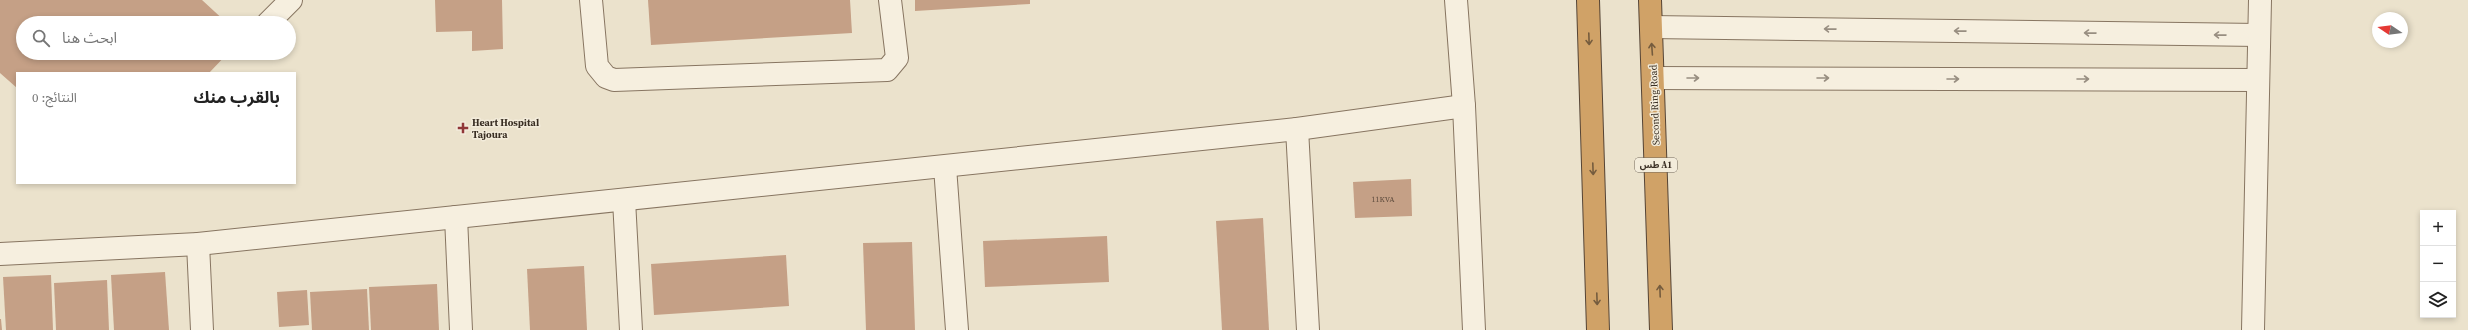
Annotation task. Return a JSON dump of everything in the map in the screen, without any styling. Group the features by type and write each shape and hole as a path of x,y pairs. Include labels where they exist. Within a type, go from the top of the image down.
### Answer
{"highway":[{"path":"1588,0 1598,330"},
{"name":"Second Ring Road","path":"1650,0 1654,78 1661,330"}],"street":[{"path":"275,16 290,0"},
{"path":"591,0 597,66 606,77 614,80 887,70 897,58 890,0"},
{"path":"1456,0 1464,106 1474,330"},
{"path":"2253,330 2260,0"},
{"path":"1651,27 2259,36"},
{"path":"1654,78 2258,80"},
{"path":"0,254 198,244 1297,129 1464,106"},
{"path":"1297,129 1308,330"},
{"path":"945,167 957,330"},
{"path":"624,200 631,330"},
{"path":"456,217 461,330"},
{"path":"198,244 202,330"}],"building":[{"path":"0,0 202,0 219,16 16,16 16,60 221,60 210,72 16,72 16,87 0,73"},
{"path":"435,0 502,0 503,49 472,51 472,31 436,32"},
{"path":"648,0 850,0 852,33 651,45"},
{"path":"915,0 1030,0 1030,4 915,11"},
{"path":"1411,179 1412,216 1355,218 1353,182"},
{"path":"1263,218 1269,330 1222,330 1216,221"},
{"path":"1107,236 1109,282 985,287 983,241"},
{"path":"912,242 915,330 866,330 863,243"},
{"path":"786,255 789,306 654,315 651,264"},
{"path":"584,266 587,330 530,330 527,269"},
{"path":"165,272 169,330 114,330 111,275"},
{"path":"51,275 53,330 6,330 3,277"},
{"path":"107,280 109,330 56,330 54,283"},
{"path":"437,284 439,330 371,330 369,287"},
{"path":"367,289 369,330 312,330 310,292"},
{"path":"307,290 309,325 279,327 277,292"},
{"path":"1,319 2,330 0,330"}],"place":[{"name":"Heart Hospital Tajoura","path":"463,128"}]}
